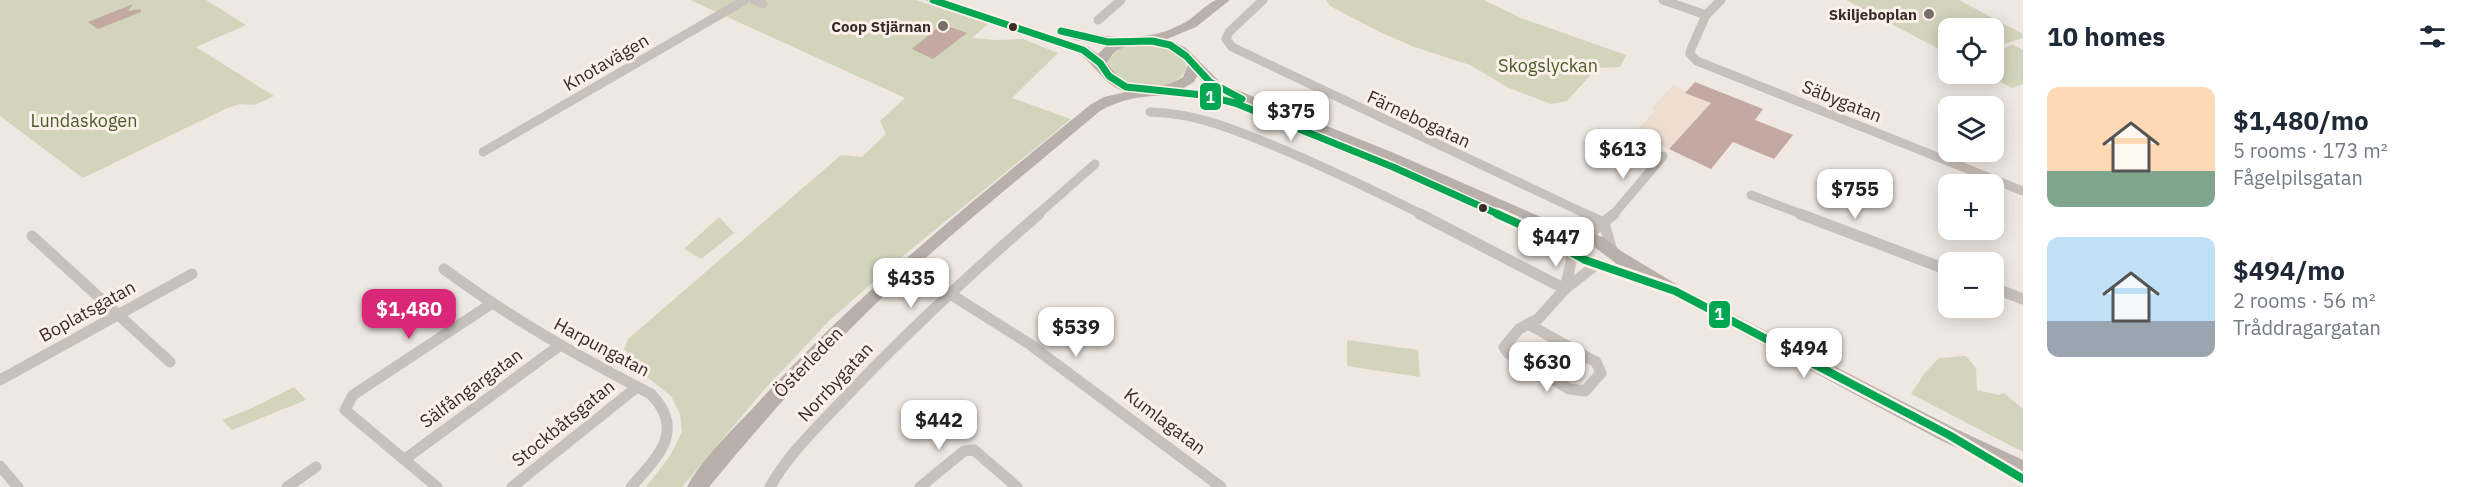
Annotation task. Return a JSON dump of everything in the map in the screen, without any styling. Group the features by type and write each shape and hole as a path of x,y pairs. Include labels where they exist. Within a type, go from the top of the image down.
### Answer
{"main road":[{"path":"933,0 1083,50 1109,76 1126,87 1203,94 1235,103 1574,243"},
{"path":"963,0 1080,37 1125,43"},
{"path":"1095,108 1105,92 1102,67 1106,52 1113,46 1174,35 1195,25 1224,0"},
{"path":"1156,91 1182,84 1189,79 1192,61 1191,36 1195,25"},
{"path":"1144,40 1166,44 1192,61 1204,78 1231,95 1389,156 1675,291 1949,435 2023,479"},
{"name":"Österleden","path":"697,487 769,402 827,341 906,266 1095,108 1109,100 1156,91"},
{"path":"1949,435 2023,468"}],"street":[{"name":"Knotavägen","path":"483,152 745,0"},
{"path":"754,0 763,4"},
{"path":"1098,20 1121,0"},
{"name":"Färnebogatan","path":"1263,0 1229,32 1226,37 1232,47 1604,223"},
{"path":"1663,0 1706,15 1721,0"},
{"name":"Säbygatan","path":"1706,15 1691,49 1690,54 1696,61 2023,191"},
{"path":"1150,112 1177,113 1207,120 1314,162 1420,212 1565,289"},
{"path":"1565,289 1574,243 1592,234 1604,223 1664,156"},
{"name":"Norrbygatan","path":"770,487 812,433 876,362 951,291 1095,164"},
{"path":"1751,195 1938,266"},
{"path":"1528,324 1596,362 1601,374 1585,391 1569,389 1508,353 1503,347 1519,329 1528,324 1538,319 1565,289 1606,259 1604,223"},
{"path":"32,236 170,362"},
{"name":"Kumlagatan","path":"906,266 951,291 1063,366 1221,487"},
{"name":"Harpungatan","path":"444,269 491,304 559,346 651,394 662,403 669,417 668,436 656,460 632,487"},
{"name":"Boplatsgatan","path":"0,380 192,274"},
{"path":"2004,292 2023,299"},
{"path":"437,487 345,410 348,401 382,374 491,304"},
{"name":"Sälfångargatan","path":"405,459 559,346"},
{"name":"Stockbåtsgatan","path":"512,487 637,387"},
{"path":"920,487 964,451 974,450 1017,487"},
{"path":"0,466 18,487"},
{"path":"287,487 316,467"}],"green space":[{"name":"Lundaskogen","path":"0,0 206,0 246,25 196,47 274,96 255,105 240,104 225,109 83,178 0,116"},
{"path":"690,0 916,0 988,24 972,38 1023,39 1058,53 1012,98 1071,119 899,259 829,321 763,391 682,487 646,487 670,456 682,432 680,414 671,396 641,372 634,358 624,349 628,339 841,155 862,157 886,134 880,121 905,98"},
{"name":"Skogslyckan","path":"1326,0 1484,0 1521,18 1626,55 1620,67 1597,68 1567,101 1551,104 1509,88 1470,65 1414,47 1380,32 1330,6"},
{"name":"Skiljeboplan","path":"1846,0 1959,0 1993,18 1938,18 1938,49"},
{"name":"Skiljeboplan","path":"2004,24 2023,34 2023,38 2004,44"},
{"path":"1145,43 1170,49 1183,57 1186,67 1181,76 1170,84 1155,88 1137,87 1118,79 1108,66 1109,59 1122,47"},
{"path":"2013,45 2023,50 2023,84 2012,88 2004,84 2004,48"},
{"path":"719,217 734,233 701,259 684,249"},
{"path":"1347,340 1418,350 1420,377 1347,366"},
{"path":"1966,356 1976,368 1977,390 1999,395 2004,393 2023,409 2023,452 1911,394 1924,374 1939,358"},
{"path":"294,387 306,400 232,430 222,420 252,408"}],"shaded area":[{"path":"1673,85 1711,103 1669,149 1635,132 1655,111 1651,109"}],"building":[{"path":"133,4 128,11 141,9 141,12 98,29 88,22"},
{"path":"942,24 967,33 933,59 912,49"},
{"path":"1695,82 1763,109 1755,120 1793,135 1774,159 1733,142 1711,169 1669,149 1711,103 1685,93"}],"transit line":[{"name":"1","path":"933,0 1083,50 1100,63 1109,76 1126,87 1203,95 1235,103 1393,167 1566,245 1573,253 1585,260 1675,291 1949,435 2023,479"},
{"name":"1","path":"1061,31 1108,42 1152,41 1170,45 1186,56 1210,82 1242,99"}],"place":[{"name":"Skiljeboplan","path":"1929,14"},
{"name":"Coop Stjärnan","path":"943,26"}]}
